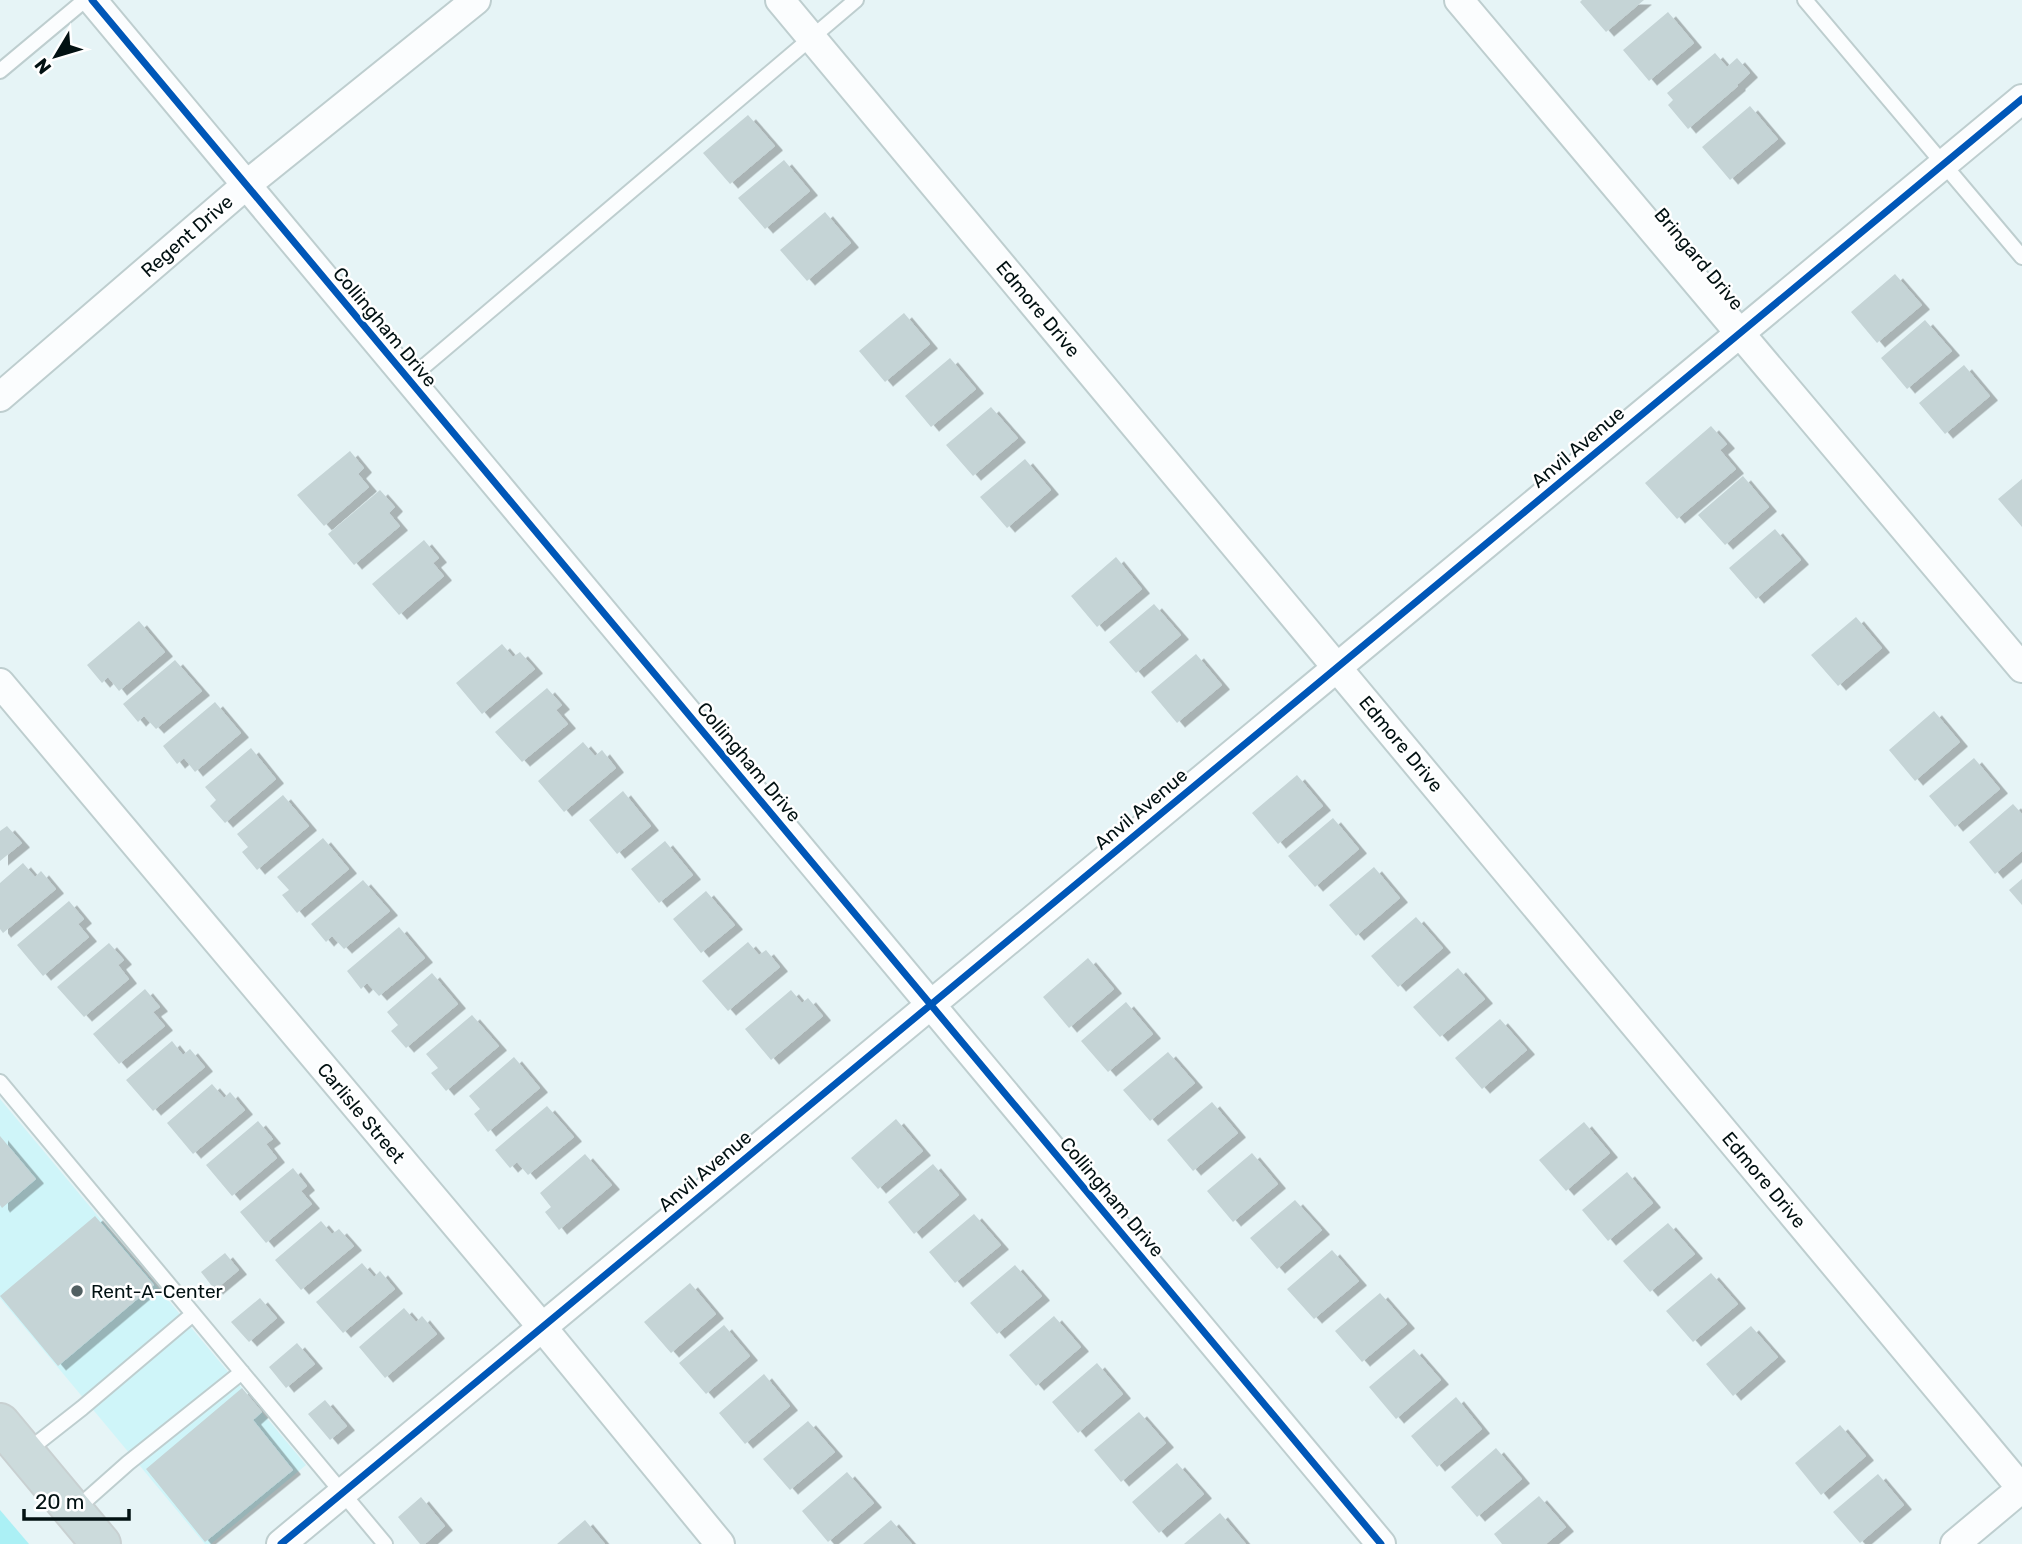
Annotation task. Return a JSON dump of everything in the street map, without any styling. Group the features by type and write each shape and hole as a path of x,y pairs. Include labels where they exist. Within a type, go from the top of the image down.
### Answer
{"highway":[{"path":"0,1423 101,1544"}],"street":[{"name":"Collingham Drive","path":"92,0 1381,1544"},
{"name":"Regent Drive","path":"0,397 245,186 475,0"},
{"name":"Edmore Drive","path":"779,0 2022,1489"},
{"name":"Bringard Drive","path":"1459,0 2022,668"},
{"name":"Anvil Avenue","path":"281,1544 2022,99"},
{"name":"Carlisle Street","path":"0,684 542,1327 720,1544"},
{"path":"1955,1544 2022,1489"}],"lane":[{"path":"0,71 85,0"},
{"path":"408,380 856,0"},
{"path":"1805,0 2022,257"},
{"path":"0,1082 385,1544"},
{"path":"25,1453 193,1314"},
{"path":"74,1511 242,1372"}],"shaded area":[{"path":"0,1099 306,1465 211,1544 205,1544 0,1298"},
{"path":"0,1510 29,1544 0,1544"}],"building":[{"path":"1644,0 1606,32 1580,2"},
{"path":"1668,12 1694,43 1649,81 1623,50"},
{"path":"1715,53 1727,67 1737,58 1750,73 1688,129 1668,105 1673,100 1667,93"},
{"path":"1750,106 1778,139 1730,180 1702,147"},
{"path":"748,115 775,146 730,184 703,153"},
{"path":"784,160 810,191 765,229 738,198"},
{"path":"825,212 851,243 807,281 780,250"},
{"path":"1895,274 1922,305 1877,343 1851,312"},
{"path":"904,313 930,344 885,382 859,351"},
{"path":"1925,320 1952,351 1907,389 1881,358"},
{"path":"950,358 976,389 931,427 905,396"},
{"path":"1964,365 1990,396 1945,434 1919,403"},
{"path":"991,407 1018,438 973,476 946,445"},
{"path":"1711,426 1727,444 1720,450 1736,469 1677,519 1645,483"},
{"path":"350,451 364,468 358,474 369,487 324,526 297,495"},
{"path":"1025,459 1051,490 1007,528 980,497"},
{"path":"1743,476 1769,507 1725,545 1698,515"},
{"path":"2022,479 2022,527 1998,499"},
{"path":"380,490 395,507 389,513 400,526 354,565 328,534"},
{"path":"1775,529 1801,560 1756,599 1729,568"},
{"path":"424,540 439,558 433,563 444,576 399,615 372,584"},
{"path":"1116,557 1142,589 1097,627 1071,596"},
{"path":"1154,604 1181,635 1136,673 1109,642"},
{"path":"1856,617 1882,648 1838,686 1811,655"},
{"path":"139,621 165,652 119,691 108,677 102,683 87,665"},
{"path":"502,644 513,657 520,652 535,669 482,714 456,683"},
{"path":"1196,654 1222,685 1177,723 1151,692"},
{"path":"175,660 202,691 156,729 144,716 138,722 123,704"},
{"path":"547,688 562,705 556,710 568,724 522,762 495,732"},
{"path":"215,702 241,733 195,772 184,758 177,764 163,746"},
{"path":"1934,711 1960,742 1915,781 1889,750"},
{"path":"583,742 595,756 602,750 616,768 564,812 538,781"},
{"path":"251,748 276,779 225,823 210,806 216,800 205,787"},
{"path":"1974,758 2000,789 1955,827 1929,796"},
{"path":"1297,775 1323,806 1278,844 1252,813"},
{"path":"623,791 651,826 617,854 589,820"},
{"path":"283,795 309,826 257,870 242,852 248,847 237,834"},
{"path":"2013,804 2022,814 2022,851 1995,874 1969,842"},
{"path":"1333,818 1359,849 1315,887 1288,856"},
{"path":"7,826 22,843 0,861 0,831"},
{"path":"323,838 349,869 297,913 282,895 289,890 277,877"},
{"path":"665,841 693,875 659,903 631,869"},
{"path":"23,863 35,877 41,871 56,889 3,933 0,929 0,883"},
{"path":"1374,867 1400,898 1356,936 1329,905"},
{"path":"2022,879 2022,905 2009,890"},
{"path":"363,880 390,911 344,949 332,936 326,942 311,924"},
{"path":"706,891 735,925 701,953 673,919"},
{"path":"69,901 84,919 78,924 89,937 43,976 17,945"},
{"path":"1416,917 1443,948 1398,987 1371,956"},
{"path":"399,927 425,958 379,996 367,983 361,989 347,971"},
{"path":"748,942 759,955 766,950 780,967 728,1011 702,981"},
{"path":"109,943 124,960 118,965 129,979 84,1017 57,987"},
{"path":"1088,958 1114,989 1069,1028 1043,997"},
{"path":"1458,968 1485,999 1440,1037 1413,1007"},
{"path":"432,973 458,1004 406,1048 391,1031 398,1025 387,1012"},
{"path":"145,989 160,1007 153,1012 165,1026 119,1064 93,1034"},
{"path":"791,990 802,1003 808,998 823,1016 771,1060 745,1029"},
{"path":"1126,1002 1153,1034 1108,1072 1081,1041"},
{"path":"472,1015 499,1046 446,1091 431,1073 438,1068 426,1054"},
{"path":"1500,1019 1527,1050 1482,1089 1455,1058"},
{"path":"172,1041 183,1055 190,1049 205,1067 153,1111 126,1080"},
{"path":"1168,1052 1195,1083 1150,1121 1123,1090"},
{"path":"514,1057 540,1088 488,1132 474,1114 480,1109 469,1096"},
{"path":"212,1084 224,1098 230,1092 245,1110 193,1154 167,1123"},
{"path":"1212,1102 1238,1133 1193,1171 1167,1140"},
{"path":"547,1106 574,1137 528,1175 517,1162 510,1168 495,1150"},
{"path":"896,1119 923,1151 878,1189 851,1158"},
{"path":"258,1121 273,1139 266,1144 277,1158 232,1196 206,1165"},
{"path":"1584,1122 1610,1153 1566,1191 1539,1160"},
{"path":"0,1136 36,1179 2,1208 0,1205"},
{"path":"1252,1153 1278,1184 1233,1222 1207,1191"},
{"path":"585,1154 612,1185 559,1230 545,1212 551,1207 540,1193"},
{"path":"933,1164 959,1195 914,1234 888,1202"},
{"path":"293,1168 307,1186 301,1191 312,1204 266,1243 240,1212"},
{"path":"1627,1172 1653,1203 1608,1241 1582,1210"},
{"path":"1295,1200 1322,1230 1277,1269 1250,1238"},
{"path":"974,1214 1001,1245 955,1283 929,1252"},
{"name":"Rent-A-Center","path":"95,1216 154,1285 58,1366 0,1296"},
{"path":"321,1221 332,1234 339,1229 354,1246 301,1290 275,1260"},
{"path":"1668,1223 1695,1254 1650,1292 1623,1261"},
{"path":"1332,1250 1359,1281 1314,1319 1287,1289"},
{"path":"225,1253 239,1270 215,1290 201,1272"},
{"path":"362,1263 374,1277 380,1271 395,1289 343,1333 316,1302"},
{"path":"1015,1265 1042,1296 997,1334 970,1303"},
{"path":"1711,1273 1738,1304 1693,1342 1666,1311"},
{"path":"690,1283 716,1314 671,1353 644,1322"},
{"path":"1380,1293 1407,1324 1362,1362 1335,1331"},
{"path":"260,1298 277,1318 249,1342 231,1322"},
{"path":"404,1308 416,1322 422,1316 437,1334 385,1378 359,1347"},
{"path":"1054,1316 1081,1347 1036,1386 1009,1355"},
{"path":"724,1325 750,1356 706,1394 679,1363"},
{"path":"1751,1326 1778,1357 1733,1396 1706,1364"},
{"path":"297,1343 315,1364 286,1388 269,1367"},
{"path":"1414,1349 1441,1380 1396,1419 1369,1387"},
{"path":"1097,1363 1123,1394 1078,1433 1052,1402"},
{"path":"764,1374 790,1406 745,1444 719,1413"},
{"path":"242,1388 262,1412 253,1420 293,1470 205,1542 146,1469"},
{"path":"1456,1397 1482,1429 1437,1467 1411,1436"},
{"path":"325,1400 347,1426 330,1440 308,1414"},
{"path":"1139,1412 1166,1443 1121,1482 1094,1450"},
{"path":"808,1421 835,1452 790,1490 763,1459"},
{"path":"1840,1425 1866,1456 1821,1495 1795,1463"},
{"path":"1496,1448 1522,1479 1477,1517 1451,1487"},
{"path":"1177,1463 1204,1494 1159,1533 1132,1502"},
{"path":"847,1472 874,1503 828,1542 802,1511"},
{"path":"1878,1474 1904,1505 1860,1543 1833,1512"},
{"path":"1539,1496 1566,1527 1546,1544 1502,1544 1494,1534"},
{"path":"421,1497 445,1526 425,1544 420,1544 398,1517"},
{"path":"1220,1513 1246,1544 1184,1544"},
{"path":"585,1520 605,1544 557,1544"},
{"path":"891,1520 912,1544 863,1544"}],"cycle path":[{"path":"92,0 1381,1544"},
{"path":"281,1544 2022,99"}],"place":[{"name":"Rent-A-Center","path":"77,1291"}]}
